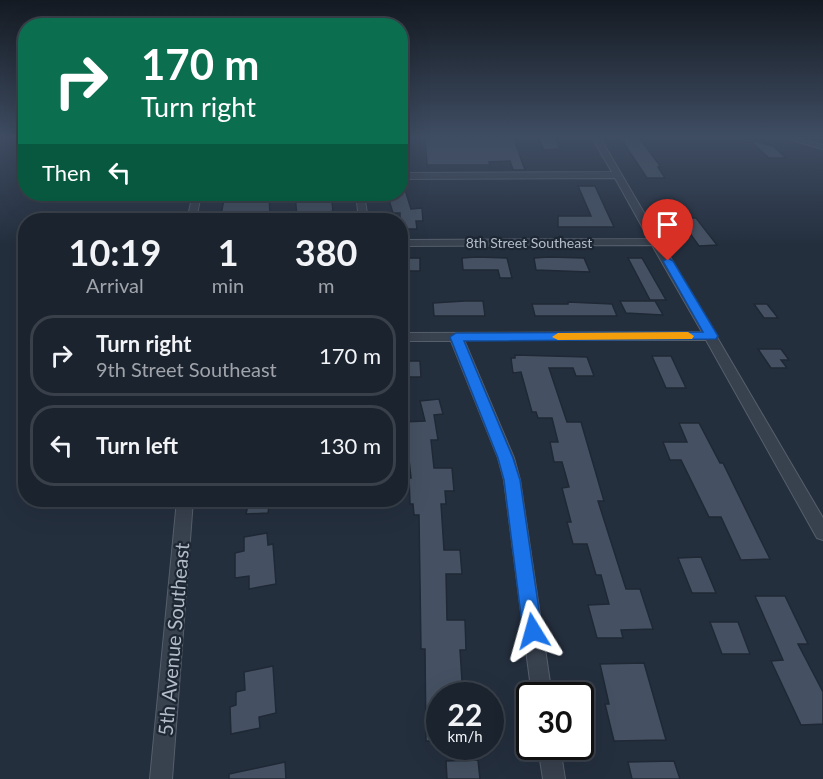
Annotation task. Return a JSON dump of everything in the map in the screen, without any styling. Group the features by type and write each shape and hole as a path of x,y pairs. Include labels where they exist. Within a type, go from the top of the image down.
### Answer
{"street":[{"path":"616,172 712,336 823,533"},
{"path":"408,176 617,175"},
{"name":"8th Street Southeast","path":"408,243 657,242"},
{"path":"408,337 712,336"},
{"path":"456,337 506,458 512,480 540,682"},
{"name":"5th Avenue Southeast","path":"161,779 184,507"},
{"path":"551,760 554,779"}],"building":[{"path":"643,172 661,172 665,178 647,178"},
{"path":"578,186 595,186 614,227 558,227 558,216 591,216"},
{"path":"408,199 411,209 422,208 423,221 416,221 417,229 408,229 408,213 393,213 389,201"},
{"path":"224,201 269,201 270,213 221,213"},
{"path":"296,201 332,201 333,211 329,213 297,213"},
{"path":"679,218 696,218 717,245 699,246"},
{"path":"408,258 420,258 420,271 408,271"},
{"path":"462,258 507,258 512,278 500,278 498,270 463,270"},
{"path":"534,258 584,258 590,272 536,270"},
{"path":"628,258 642,258 666,300 650,300"},
{"path":"483,301 485,316 434,316 433,303"},
{"path":"620,301 655,301 663,315 626,313"},
{"path":"568,302 612,304 617,316 535,316 532,304 568,304"},
{"path":"754,304 767,304 778,318 764,318"},
{"path":"758,349 781,349 789,360 781,360 787,368 771,368"},
{"path":"515,355 587,357 594,376 576,376 573,368 549,368 567,422 581,422 604,501 598,501 626,589 640,589 653,629 621,630 623,638 597,638 588,605 609,604 601,575 596,575 587,544 573,544 567,522 571,522 562,488 569,487 562,462 554,462 550,442 558,442 552,418 538,418 536,412 532,412 521,372 513,373 511,358 515,358"},
{"path":"652,356 671,356 686,388 666,388"},
{"path":"408,361 420,361 421,377 408,377"},
{"path":"439,399 443,414 434,415 438,440 431,440 434,468 452,468 454,491 445,491 446,504 441,504 444,550 460,550 462,574 446,574 447,620 465,620 466,650 460,650 462,682 426,682 426,741 425,649 421,649 419,515 414,515 413,504 410,504 409,478 411,478 408,450 408,422 425,421 420,401"},
{"path":"679,423 699,423 720,463 723,463 770,559 741,560 721,517 709,517 681,460 670,460 663,442 687,442"},
{"path":"248,507 269,507 268,513 246,514"},
{"path":"267,533 268,545 273,544 276,584 249,589 249,576 235,578 235,553 244,551 244,537"},
{"path":"701,557 716,593 692,593 678,558"},
{"path":"755,596 785,596 808,644 798,644 823,692 823,724 801,725 771,661 783,660"},
{"path":"710,622 738,622 750,654 722,654"},
{"path":"644,663 666,740 614,741 605,704 609,704 600,664"},
{"path":"273,666 276,713 259,717 260,728 231,734 230,707 236,705 236,692 245,690 244,672"},
{"path":"478,760 480,779 447,779 446,761"},
{"path":"674,761 680,779 632,779 628,762"},
{"path":"285,762 286,779 229,779 229,774"}],"slow traffic":[{"path":"558,337 688,336"}],"route":[{"path":"533,631 512,480 506,458 456,337 712,336 668,261"}]}
